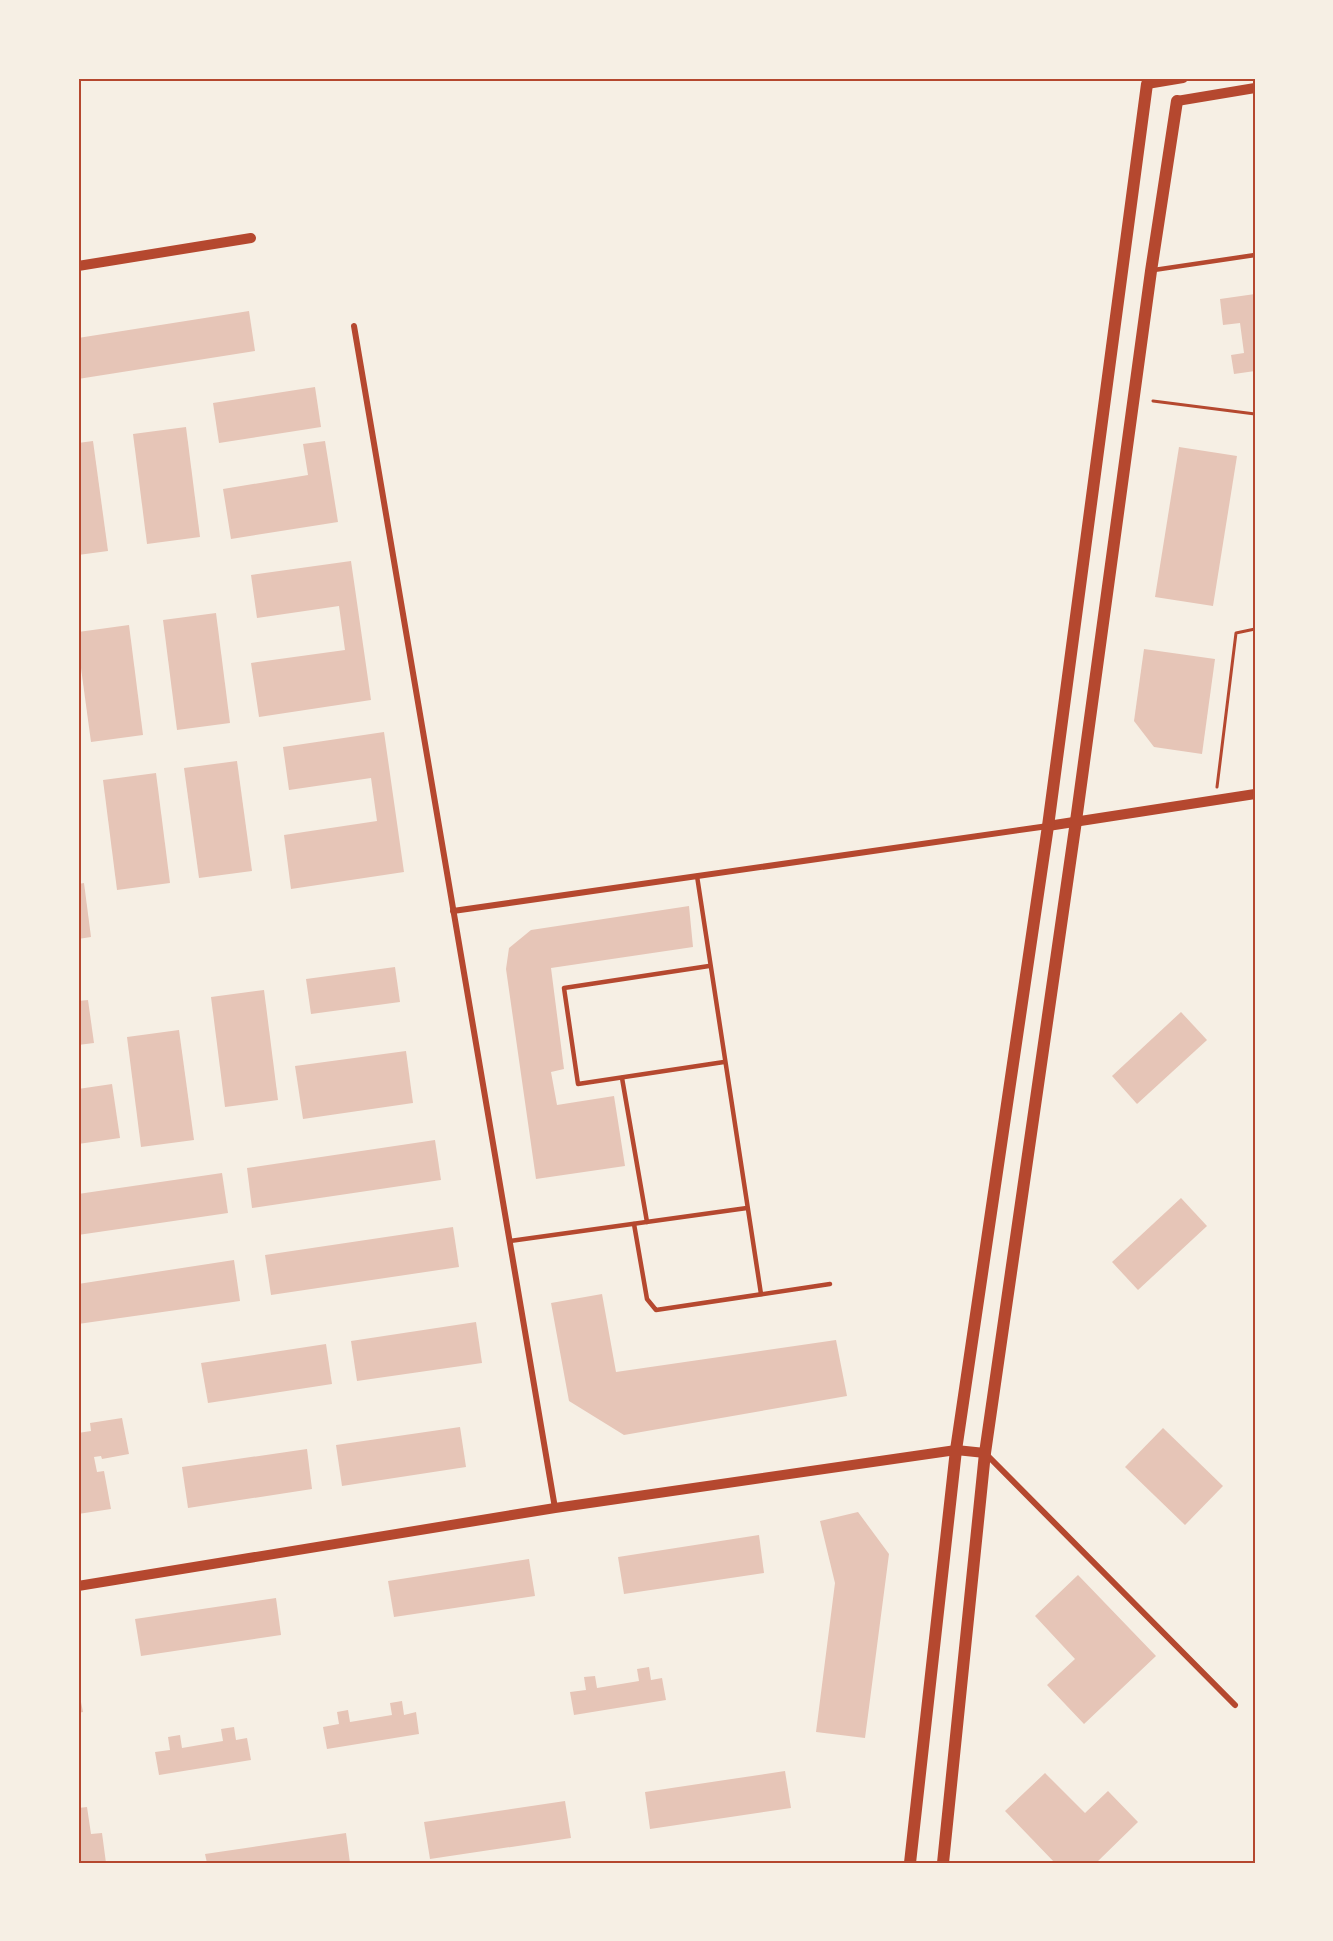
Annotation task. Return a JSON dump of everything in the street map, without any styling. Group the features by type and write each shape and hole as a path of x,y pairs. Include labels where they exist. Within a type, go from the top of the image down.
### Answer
{"main road":[{"path":"910,1863 956,1450 1047,826 1147,84"},
{"path":"943,1863 985,1453 1076,821 1151,271 1177,101"}],"street":[{"path":"1147,84 1183,78"},
{"path":"1177,101 1255,88"},
{"path":"78,266 251,238"},
{"path":"354,326 555,1508"},
{"path":"453,911 1255,794"},
{"path":"78,1586 555,1508 956,1450 985,1453 1235,1705"}],"lane":[{"path":"1151,271 1255,255"},
{"path":"697,876 761,1294"},
{"path":"710,966 564,988 578,1084 724,1062"},
{"path":"622,1078 647,1222"},
{"path":"510,1241 747,1208"},
{"path":"634,1224 647,1299 656,1310 830,1284"}],"path":[{"path":"1153,401 1255,414"},
{"path":"1215,801 1236,633 1255,629"}],"building":[{"path":"1255,294 1255,371 1234,374 1231,355 1244,353 1240,323 1223,325 1220,299"},
{"path":"249,311 255,351 78,379 78,338"},
{"path":"315,387 321,427 219,443 213,403"},
{"path":"186,427 200,537 147,544 133,434"},
{"path":"93,441 108,551 78,555 78,443"},
{"path":"325,441 338,522 231,539 223,489 308,475 303,444"},
{"path":"1179,447 1237,456 1213,606 1155,597"},
{"path":"351,561 371,700 259,717 251,663 345,650 339,606 257,618 251,575"},
{"path":"216,613 230,723 177,730 163,620"},
{"path":"129,625 143,735 91,742 78,632"},
{"path":"1144,649 1215,659 1202,754 1154,747 1134,721"},
{"path":"384,732 404,872 291,889 284,835 377,821 371,778 289,790 283,747"},
{"path":"237,761 252,871 199,878 184,768"},
{"path":"156,773 170,883 117,890 103,780"},
{"path":"84,883 91,937 78,939 78,884"},
{"path":"689,906 693,947 551,968 564,1069 551,1072 557,1105 614,1096 625,1166 536,1179 506,969 509,948 531,930"},
{"path":"395,967 400,1002 311,1014 306,979"},
{"path":"264,990 278,1100 225,1107 211,997"},
{"path":"88,1000 94,1043 78,1045 78,1001"},
{"path":"1181,1012 1207,1040 1137,1104 1112,1076"},
{"path":"179,1030 194,1140 141,1147 127,1037"},
{"path":"406,1051 413,1103 303,1119 295,1066"},
{"path":"112,1084 120,1138 78,1144 78,1089"},
{"path":"435,1140 441,1180 252,1208 247,1168"},
{"path":"222,1173 228,1213 78,1235 78,1194"},
{"path":"1181,1198 1207,1226 1138,1290 1112,1262"},
{"path":"453,1227 459,1267 271,1295 265,1255"},
{"path":"234,1260 240,1301 78,1324 78,1284"},
{"path":"602,1294 616,1372 836,1340 847,1396 624,1435 569,1401 551,1303"},
{"path":"476,1322 482,1363 357,1381 351,1341"},
{"path":"326,1344 332,1384 208,1403 201,1363"},
{"path":"122,1418 129,1454 102,1459 101,1456 94,1457 97,1472 104,1471 111,1509 78,1514 78,1433 91,1431 90,1423"},
{"path":"460,1427 466,1467 342,1486 336,1445"},
{"path":"1163,1428 1223,1486 1185,1525 1125,1467"},
{"path":"307,1449 312,1489 188,1508 182,1467"},
{"path":"858,1512 889,1554 865,1738 816,1732 835,1583 820,1521"},
{"path":"759,1535 764,1573 624,1594 618,1557"},
{"path":"529,1559 535,1596 394,1617 388,1581"},
{"path":"1078,1575 1156,1656 1084,1724 1047,1685 1075,1659 1035,1616"},
{"path":"276,1598 281,1635 141,1656 135,1619"},
{"path":"649,1667 651,1680 662,1678 666,1700 574,1715 570,1692 586,1690 584,1677 595,1676 597,1688 639,1681 637,1669"},
{"path":"78,1687 83,1712 78,1713"},
{"path":"402,1701 404,1715 416,1712 419,1734 327,1749 323,1727 339,1724 337,1712 348,1710 350,1722 392,1715 390,1703"},
{"path":"234,1727 236,1740 247,1738 251,1760 159,1775 155,1752 170,1750 168,1737 180,1735 182,1748 223,1741 221,1729"},
{"path":"785,1771 791,1808 650,1829 645,1792"},
{"path":"1045,1773 1085,1813 1108,1791 1138,1822 1096,1863 1055,1863 1005,1811"},
{"path":"565,1801 571,1838 430,1859 424,1822"},
{"path":"87,1807 91,1834 102,1833 106,1863 78,1863 78,1808"},
{"path":"346,1833 350,1863 207,1863 205,1854"}]}
